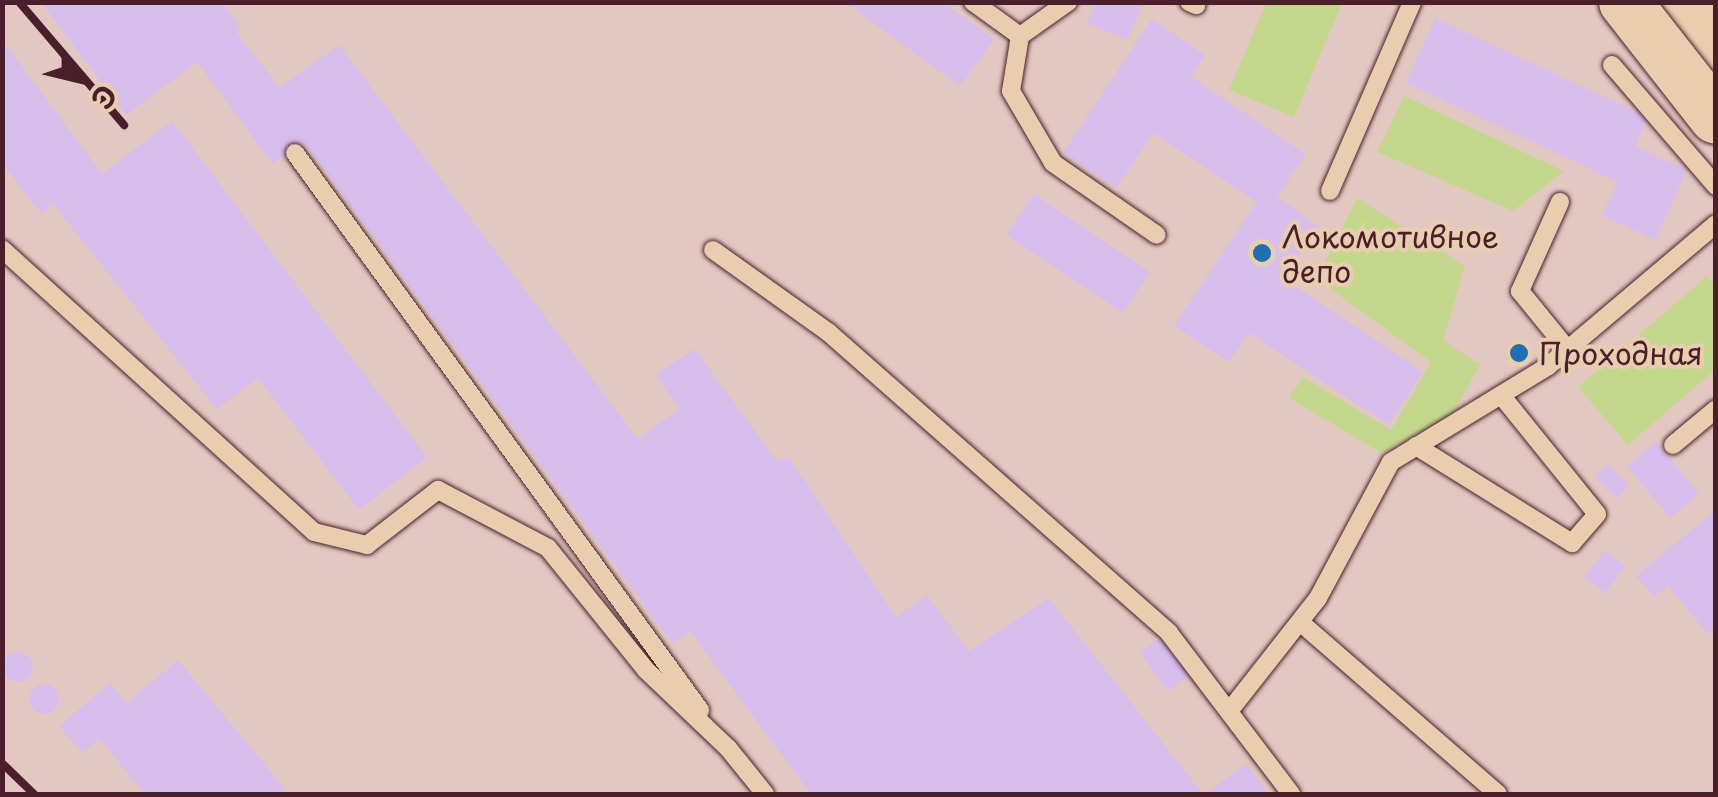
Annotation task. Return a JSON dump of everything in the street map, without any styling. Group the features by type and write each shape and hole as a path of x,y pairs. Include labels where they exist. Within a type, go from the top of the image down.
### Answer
{"main road":[{"path":"1626,2 1716,118"}],"lane":[{"path":"973,2 1020,36"},
{"path":"1068,2 1020,36 1011,91 1053,162 1157,236"},
{"path":"1330,191 1412,2"},
{"path":"1612,65 1716,186"},
{"path":"295,153 765,794"},
{"path":"1560,202 1520,291 1568,350"},
{"path":"1230,710 1300,622 1391,462 1568,350 1716,224"},
{"path":"2,250 314,532 366,545 438,490 548,548 646,670 728,748"},
{"path":"713,250 828,332 1168,632 1292,794"},
{"path":"1416,446 1572,544 1598,514 1502,395"},
{"path":"1673,445 1716,409"},
{"path":"1300,622 1498,794"}],"shaded area":[{"path":"2,3 1602,3 1715,148 1715,794 3,794"}],"green space":[{"path":"1266,3 1342,3 1294,117 1229,90"},
{"path":"1404,96 1564,171 1513,211 1377,152"},
{"path":"1357,198 1465,266 1443,340 1480,365 1452,415 1381,453 1289,398 1303,377 1391,430 1431,362 1317,279"},
{"path":"1707,276 1715,286 1715,370 1628,445 1578,387"}],"building":[{"path":"41,2 222,2 241,28 236,32 280,87 339,45 638,439 680,408 655,375 695,349 777,461 789,457 896,617 927,595 969,651 1049,598 1203,794 811,794 690,631 673,644 304,142 273,164 197,62 126,115"},
{"path":"844,2 943,2 994,39 960,86"},
{"path":"1096,2 1144,2 1127,40 1087,23"},
{"path":"1435,18 1648,117 1635,146 1687,170 1655,240 1602,215 1618,182 1406,83"},
{"name":"Локомотивное депо","path":"1152,19 1205,55 1191,77 1306,154 1277,197 1319,226 1284,279 1423,372 1389,425 1249,333 1229,362 1174,326 1257,202 1153,133 1117,188 1063,153"},
{"path":"2,39 102,174 172,121 427,457 359,510 258,378 217,409 53,204 41,213 2,163"},
{"path":"1034,194 1150,272 1123,313 1006,235"},
{"name":"Проходная","path":"1522,337 1534,348 1516,368 1504,357"},
{"path":"1656,442 1699,494 1670,518 1627,466"},
{"path":"1607,464 1629,485 1617,498 1595,477"},
{"path":"1716,510 1716,627 1708,634 1668,586 1654,597 1636,576"},
{"path":"1605,550 1625,566 1605,593 1584,577"},
{"path":"1164,635 1192,674 1167,691 1140,652"},
{"path":"18,652 29,656 33,667 29,678 18,682 7,678 3,667 7,656"},
{"path":"178,660 285,789 278,794 145,794 99,739 82,753 59,726 110,683 127,703"},
{"path":"44,684 55,688 59,699 55,710 44,714 33,710 29,699 33,688"},
{"path":"1246,764 1269,794 1205,794"}],"railway":[{"path":"19,2 124,125"},
{"path":"2,763 34,794"}],"place":[{"name":"Локомотивное депо","path":"1262,253"},
{"name":"Проходная","path":"1519,353"}]}
